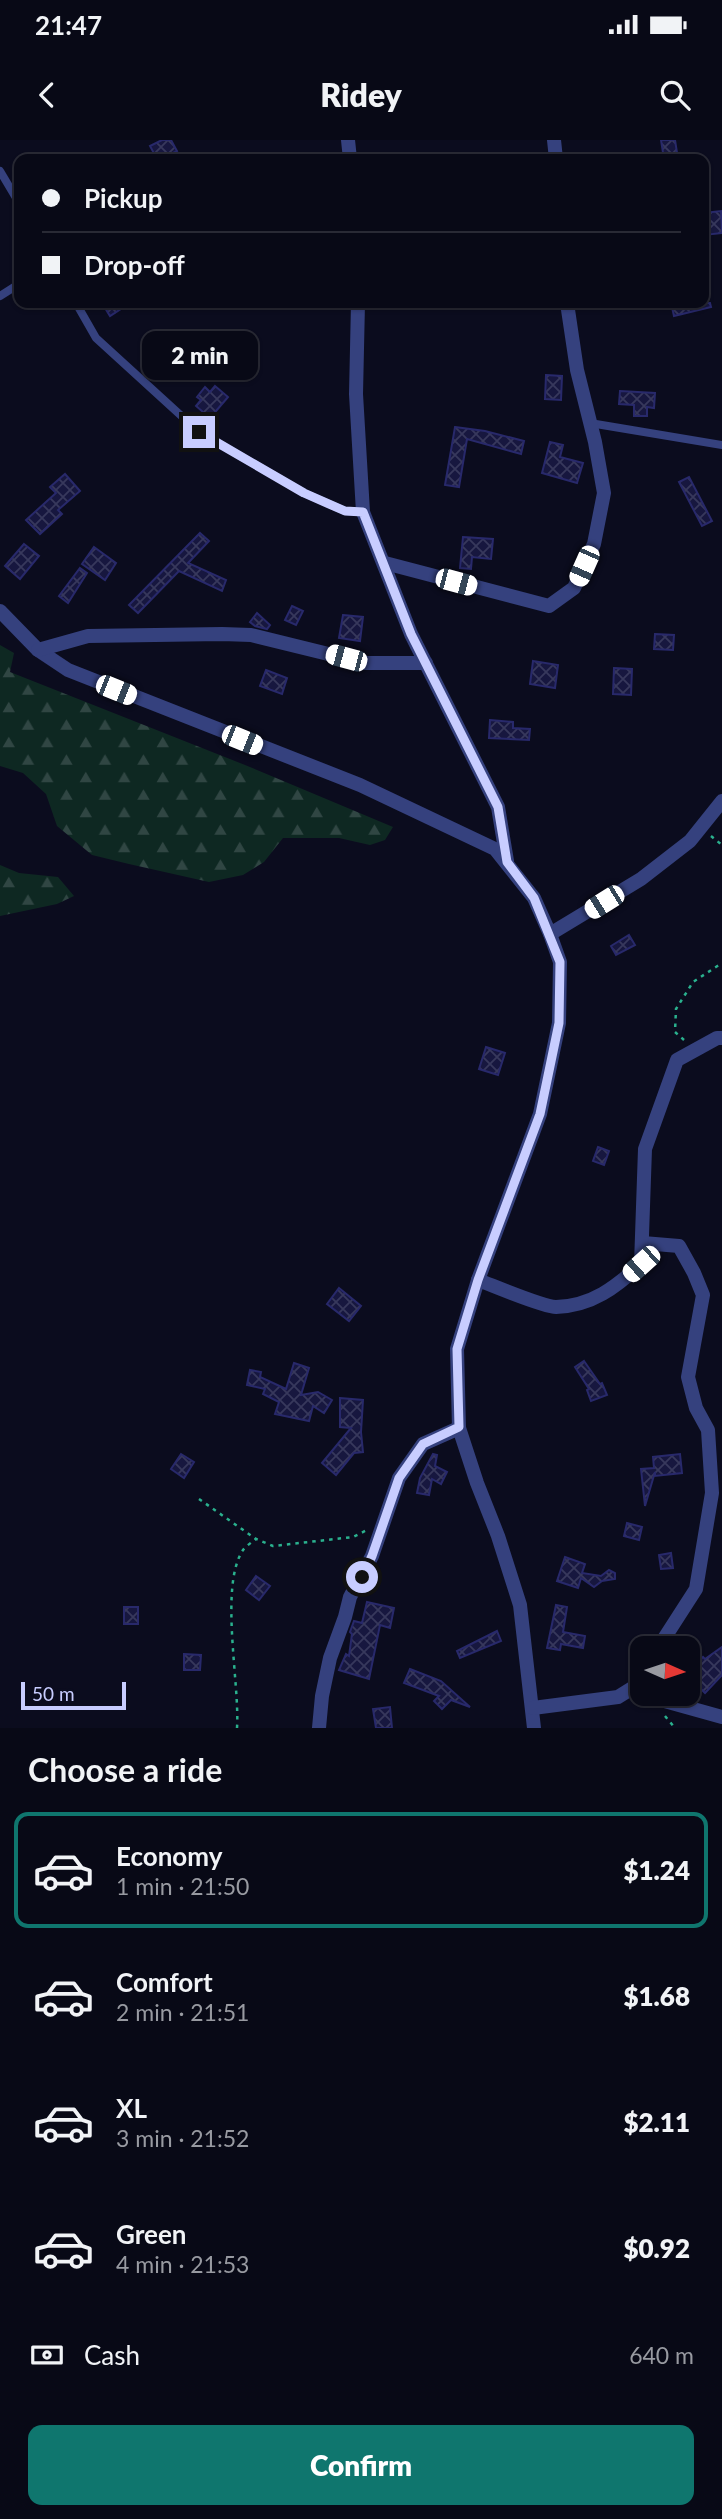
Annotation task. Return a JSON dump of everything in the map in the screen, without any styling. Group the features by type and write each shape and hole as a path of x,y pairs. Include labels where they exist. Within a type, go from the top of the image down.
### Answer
{"street":[{"path":"358,308 356,394 363,512 411,634 498,807 507,862"},
{"path":"385,563 549,606 574,588 594,544 604,493 577,370 568,308"},
{"path":"0,611 38,650 68,670 360,785 495,849 534,898 560,962 559,1023 536,1127 478,1280 457,1349 459,1427 520,1605 534,1728"},
{"path":"38,650 88,636 222,634 251,635 365,663 426,663"},
{"path":"550,933 641,879 690,841 722,801"},
{"path":"478,1280 554,1307 596,1300 641,1264 645,1149 677,1060 717,1038 722,1038"},
{"path":"643,1243 679,1246 703,1295 688,1377 696,1408 708,1430 712,1493 696,1589 666,1636"},
{"path":"320,1728 322,1696 330,1658 350,1597 372,1556 399,1478 423,1444 459,1427"},
{"path":"533,1708 618,1696 630,1689"},
{"path":"683,1706 722,1717"}],"lane":[{"path":"0,172 14,195"},
{"path":"79,308 96,338 199,432 304,493 345,511 363,512"},
{"path":"590,423 722,445"}],"path":[{"path":"694,1051 675,1032 676,1009 693,982 722,962"},
{"path":"199,1499 256,1539 273,1546 353,1537 382,1522"},
{"path":"237,1728 231,1622 233,1588 243,1550 256,1539"}],"green space":[{"path":"0,645 14,653 10,672 393,827 385,840 370,845 339,838 283,838 264,862 243,875 209,882 92,855 57,826 46,794 23,773 0,766"},
{"path":"0,865 19,873 58,877 74,896 57,904 0,916"}],"building":[{"path":"162,140 171,140 177,151 171,154 154,154 150,146"},
{"path":"661,140 675,140 677,154 663,154"},
{"path":"721,211 722,233 709,234 709,212"},
{"path":"105,308 122,308 110,316"},
{"path":"672,308 707,308 674,316"},
{"path":"546,375 562,376 561,400 545,399"},
{"path":"215,386 228,397 210,418 196,406 201,400 197,397 205,387 210,392"},
{"path":"620,391 655,393 654,408 647,407 647,416 634,416 634,405 619,404"},
{"path":"455,427 524,441 521,454 467,439 459,487 445,485"},
{"path":"550,442 563,445 560,457 583,463 577,483 542,473"},
{"path":"65,474 80,491 58,510 62,514 40,534 26,520 56,493 50,487"},
{"path":"689,477 712,521 702,526 679,482"},
{"path":"200,533 209,541 188,563 226,580 222,591 179,571 138,613 129,605"},
{"path":"463,537 493,539 491,559 472,557 471,569 460,568"},
{"path":"24,544 39,556 20,579 5,566"},
{"path":"94,547 116,563 105,580 82,564"},
{"path":"80,568 87,573 68,603 59,596"},
{"path":"292,606 303,611 296,625 285,620"},
{"path":"257,613 270,625 267,629 250,622"},
{"path":"343,615 363,617 360,641 339,638"},
{"path":"655,634 674,635 673,650 654,649"},
{"path":"533,661 558,665 555,688 530,684"},
{"path":"614,668 632,669 631,695 613,694"},
{"path":"266,670 287,678 282,694 260,686"},
{"path":"490,720 513,722 513,728 530,729 529,740 489,738"},
{"path":"629,935 635,945 616,955 611,946"},
{"path":"486,1047 505,1053 498,1075 479,1069"},
{"path":"598,1147 609,1151 604,1165 593,1161"},
{"path":"339,1288 361,1306 349,1321 327,1304"},
{"path":"584,1361 600,1384 602,1383 607,1395 591,1401 587,1390 589,1389 575,1367"},
{"path":"294,1363 309,1368 301,1395 318,1392 332,1400 324,1413 313,1406 309,1421 275,1414 279,1402 263,1394 265,1389 247,1385 250,1370 261,1372 260,1377 286,1389"},
{"path":"340,1398 363,1400 363,1452 354,1453 336,1475 322,1463 351,1428 340,1427"},
{"path":"181,1454 194,1462 184,1478 171,1469"},
{"path":"433,1454 437,1455 435,1466 447,1472 441,1484 432,1479 429,1495 417,1493 420,1478"},
{"path":"680,1454 682,1473 655,1476 655,1472 645,1506 641,1469 654,1468 653,1457"},
{"path":"627,1523 642,1527 639,1540 624,1536"},
{"path":"671,1553 673,1568 661,1569 659,1555"},
{"path":"565,1557 585,1564 582,1573 601,1576 609,1570 615,1573 615,1579 602,1581 594,1587 581,1578 578,1588 557,1581"},
{"path":"256,1576 270,1586 259,1600 246,1590"},
{"path":"367,1602 394,1608 390,1628 380,1625 369,1679 339,1670 346,1654 349,1656 350,1632 354,1621 362,1623"},
{"path":"556,1605 567,1607 563,1632 585,1636 583,1648 561,1644 560,1650 547,1648"},
{"path":"124,1607 138,1607 138,1624 124,1624"},
{"path":"497,1631 501,1641 460,1658 457,1651"},
{"path":"722,1647 722,1675 705,1693 700,1688 700,1660 703,1657 705,1659"},
{"path":"184,1654 201,1655 200,1670 184,1670"},
{"path":"410,1669 441,1681 470,1707 451,1700 442,1709 434,1701 439,1696 404,1683"},
{"path":"390,1707 392,1728 376,1728 373,1709"}],"route":[{"path":"199,432 304,493 345,511 363,512 411,634 498,807 507,862 534,898 560,962 559,1023 540,1114 478,1280 457,1349 459,1427 423,1444 399,1478 362,1577"}]}
